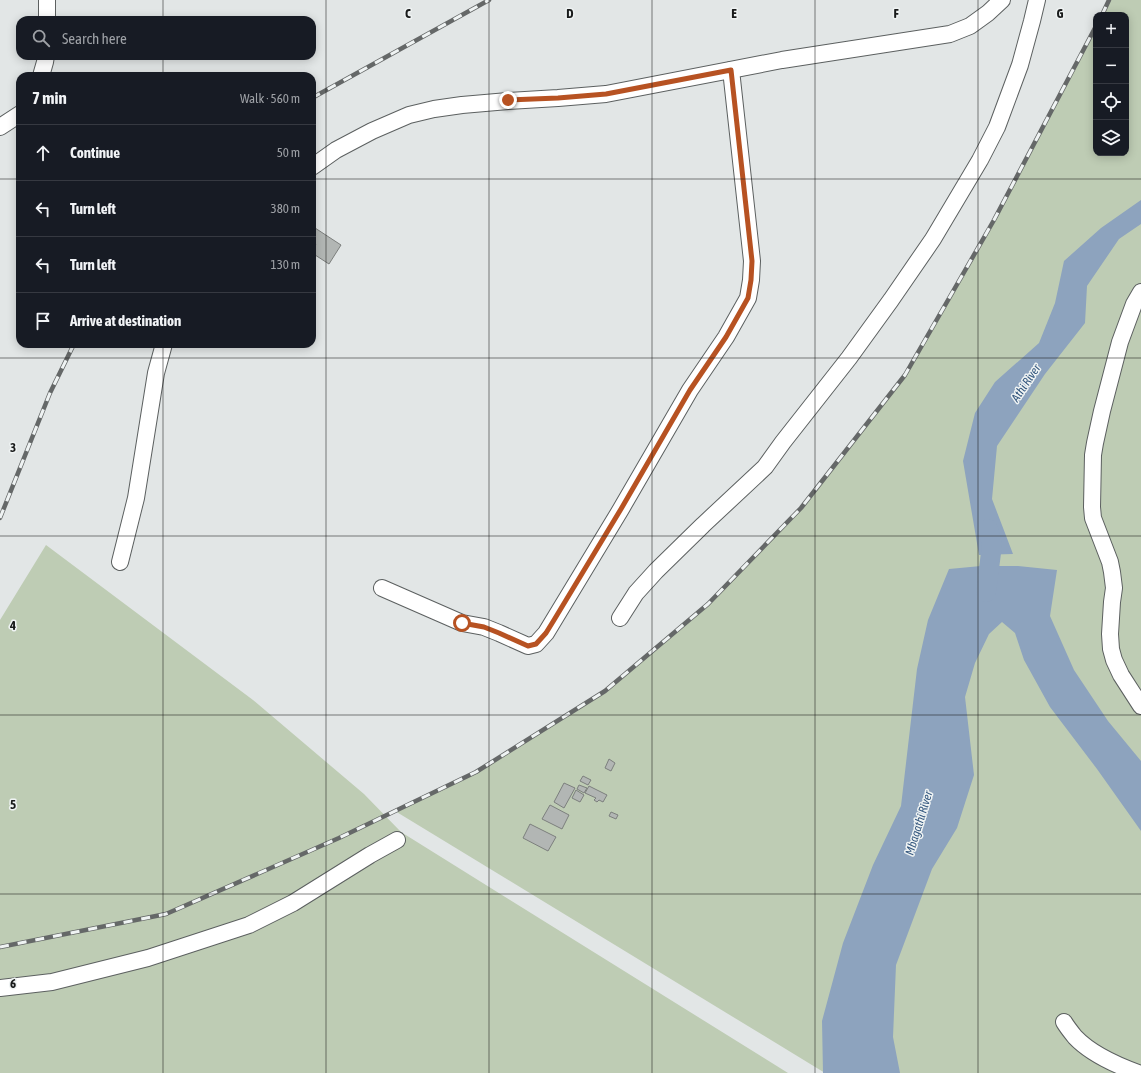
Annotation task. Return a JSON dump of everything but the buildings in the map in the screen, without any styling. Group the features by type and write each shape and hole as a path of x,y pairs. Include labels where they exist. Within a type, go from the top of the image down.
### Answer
{"street":[{"path":"47,0 47,16"},
{"path":"316,164 336,150 372,131 415,113 470,104 606,94 782,60 950,34 970,26 988,13 1002,0"},
{"path":"620,618 636,593 656,572 698,530 765,468 783,442 854,351 928,246 980,160 997,127 1020,65 1037,0"},
{"path":"42,72 45,60"},
{"path":"382,588 462,623 484,627 528,646 536,644 546,633 690,390 726,337 748,298 752,261 731,70"},
{"path":"0,127 16,117"},
{"path":"1141,292 1134,304 1120,342 1102,411 1093,455 1092,507 1093,518 1110,562 1112,572 1114,588 1112,602 1111,649 1121,675 1141,706"},
{"path":"120,562 136,498 156,373 163,348"},
{"path":"0,988 52,982 89,973 148,958 249,925 293,903 397,840"},
{"path":"1064,1022 1075,1037 1085,1046 1109,1060 1138,1073"}],"green space":[{"path":"1109,0 1141,0 1141,1073 825,1073 395,811 476,772 605,691 708,604 801,508 905,375 994,220 1093,32 1093,156 1129,156 1129,12 1103,12"},
{"path":"46,545 253,700 364,794 401,832 788,1073 0,1073 0,620"}],"water":[{"path":"1141,200 1141,224 1119,239 1087,286 1085,323 1045,374 997,446 992,499 1013,554 979,555 963,461 975,413 995,382 1039,343 1055,303 1064,261 1101,228"},
{"name":"Mbagathi River","path":"981,566 1018,566 1057,570 1050,616 1074,670 1108,721 1141,761 1141,831 1097,769 1050,707 1024,660 1015,633 1002,622 989,634 975,663 965,697 974,775 957,828 932,869 896,965 893,1037 900,1073 823,1073 822,1021 843,943 873,865 901,806 917,669 928,620 949,569"}],"waterway":[{"name":"Athi River","path":"986,592 992,545 988,529"}],"railway":[{"path":"316,96 489,0"},
{"path":"1103,12 1109,0"},
{"path":"0,947 166,914 339,838 476,772 605,691 708,604 801,508 905,375 994,220 1093,32"},
{"path":"0,518 50,393 72,348"}],"route":[{"path":"462,623 484,627 528,646 536,644 546,633 621,509 690,390 726,337 748,298 751,280 752,261 731,70 606,94 508,100"}]}
